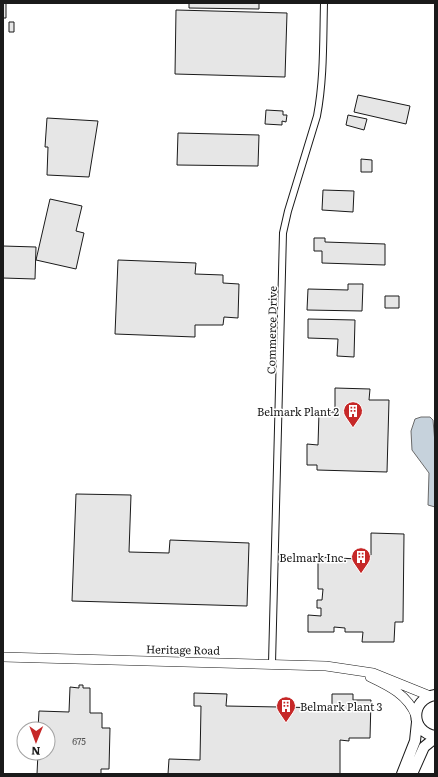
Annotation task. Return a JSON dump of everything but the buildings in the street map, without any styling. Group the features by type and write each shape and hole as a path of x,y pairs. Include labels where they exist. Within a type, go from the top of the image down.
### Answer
{"main road":[{"name":"Heritage Road","path":"3,657 272,663 326,666 373,673 414,691 432,696"},
{"name":"Heritage Road","path":"362,672 398,692 408,700 417,719"},
{"path":"402,774 415,741 417,709 420,704 432,696"},
{"path":"412,774 424,747 435,737 420,728 417,719"}],"street":[{"name":"Commerce Drive","path":"272,663 283,233 288,211 317,116 322,81 324,3"}],"shaded area":[{"path":"430,417 433,420 435,443 435,507 428,505 429,473 412,450 411,431 415,419"}],"place":[{"name":"Belmark Plant 2","path":"353,428"},
{"name":"Belmark Inc.","path":"361,574"},
{"name":"Belmark Plant 3","path":"286,723"}]}
